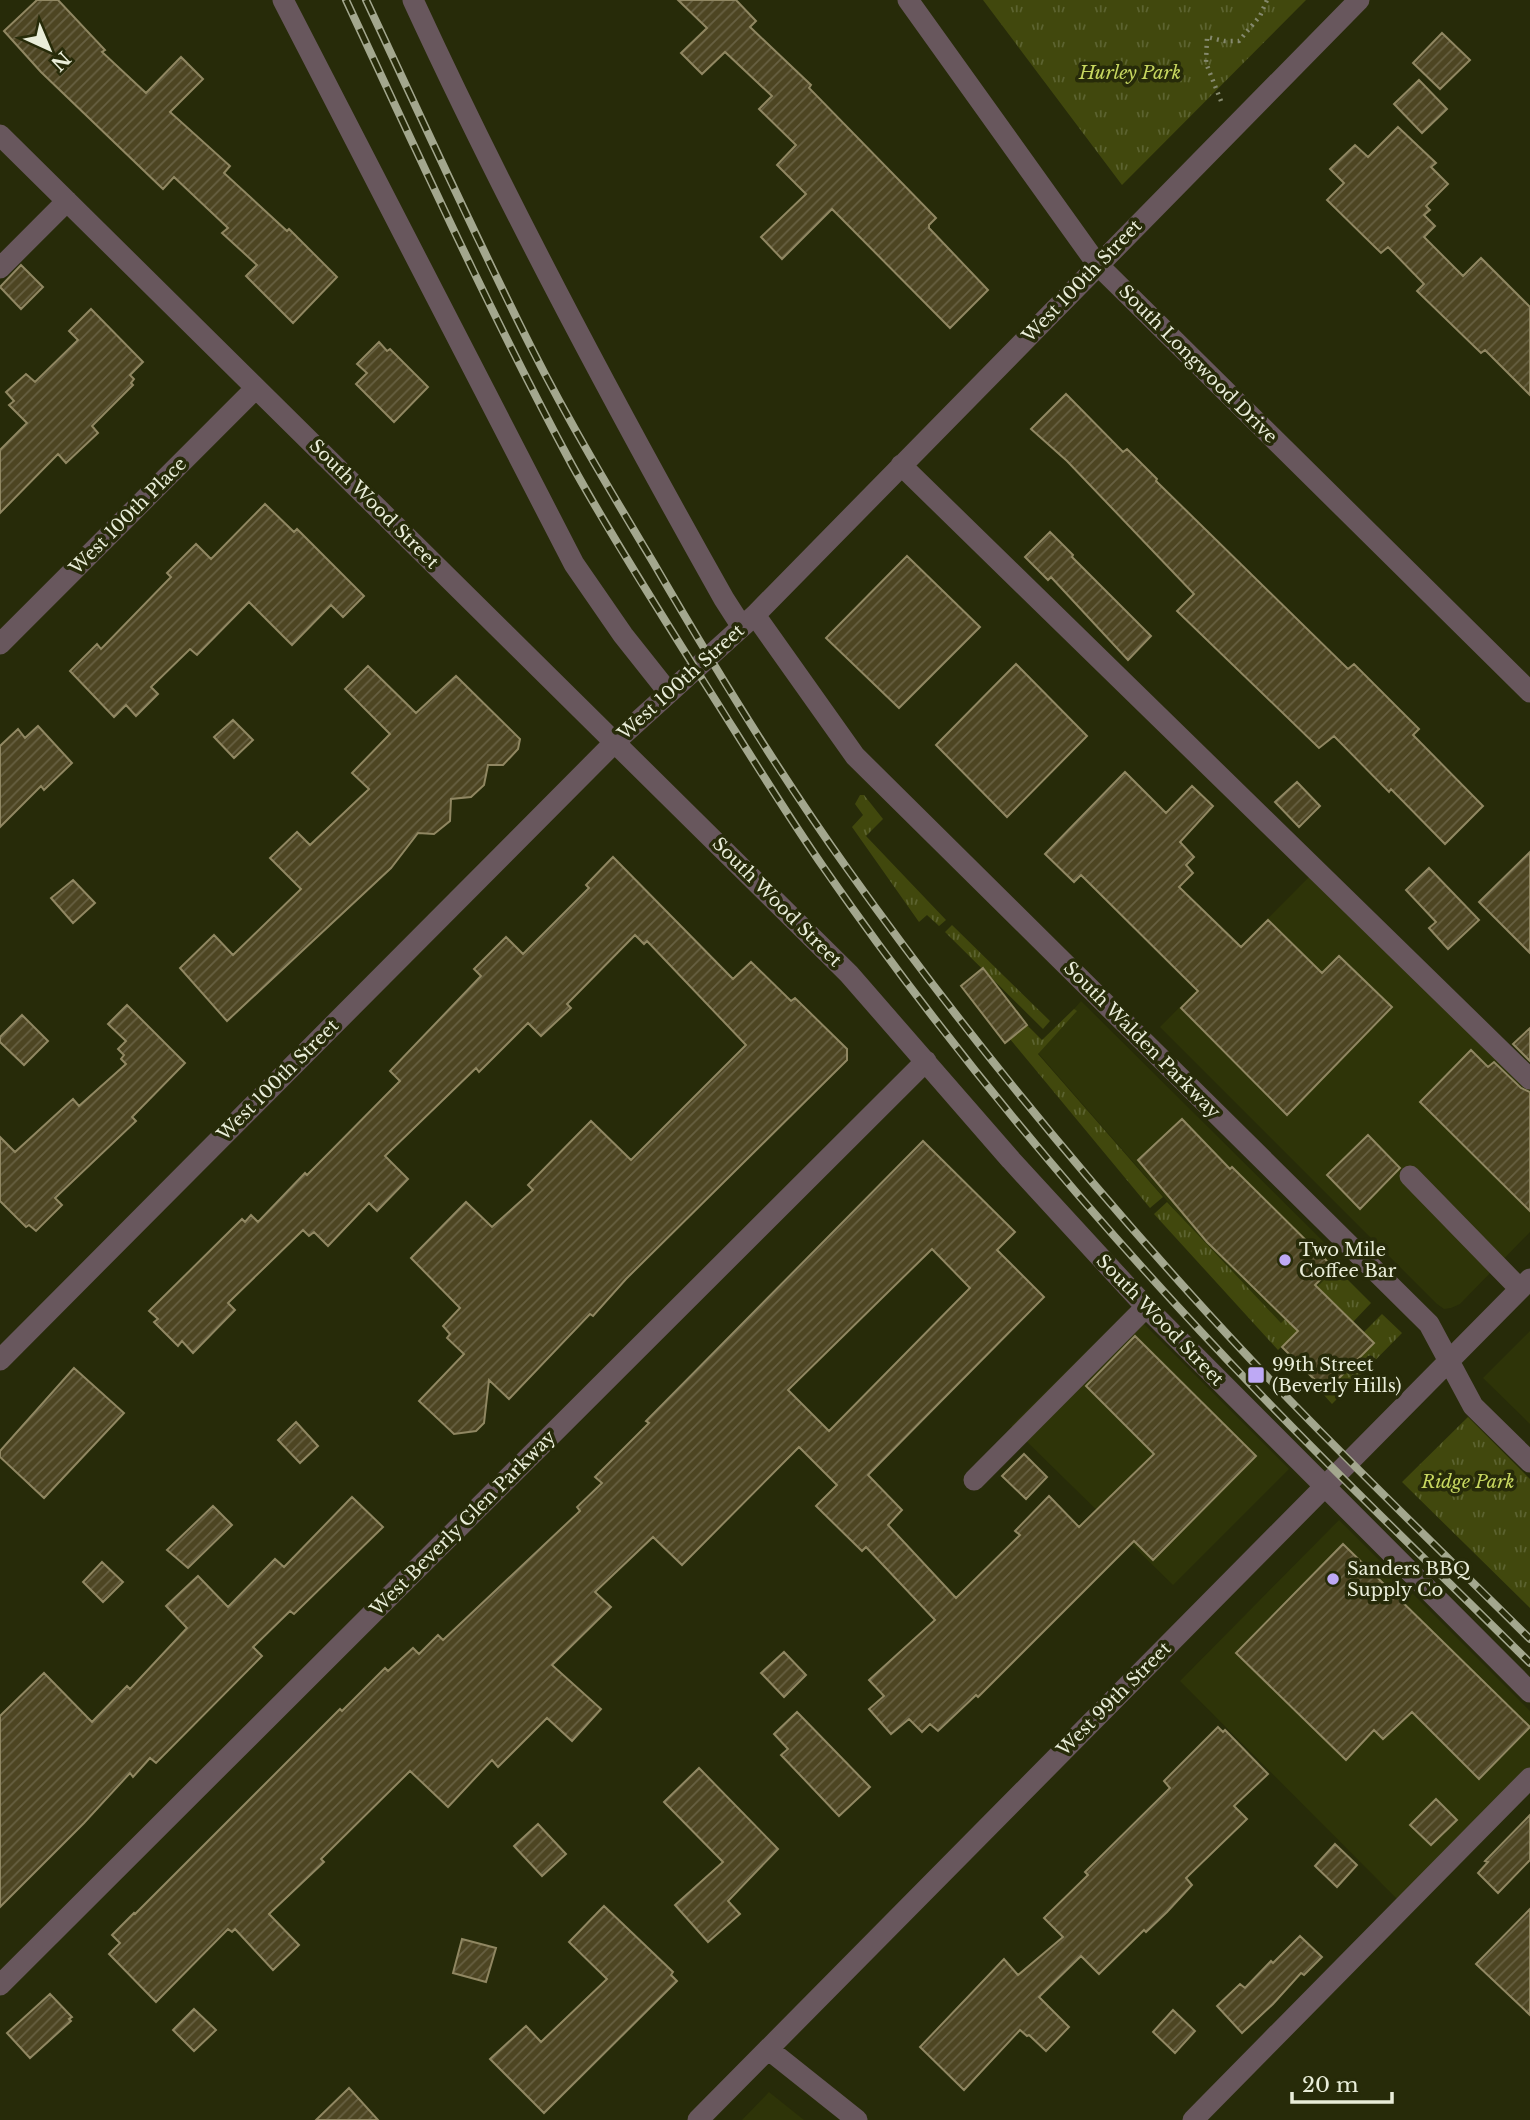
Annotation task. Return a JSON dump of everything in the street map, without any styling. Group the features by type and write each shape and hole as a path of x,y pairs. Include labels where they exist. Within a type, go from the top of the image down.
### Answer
{"street":[{"path":"283,0 574,564 623,635 669,693"},
{"name":"South Walden Parkway","path":"413,0 465,112 618,411 717,587 748,621 855,756 1425,1320 1474,1406 1530,1462"},
{"name":"South Longwood Drive","path":"908,0 1097,264 1530,692"},
{"name":"West 100th Street","path":"0,1360 615,742 748,621 1359,0"},
{"name":"South Wood Street","path":"0,135 849,974 1012,1160 1146,1307 1530,1692"},
{"path":"0,268 67,201"},
{"name":"West 100th Place","path":"0,644 256,388"},
{"path":"901,465 1530,1079"},
{"name":"West Beverly Glen Parkway","path":"0,1985 926,1061"},
{"path":"1410,1176 1525,1284"},
{"name":"West 99th Street","path":"698,2120 1525,1284"},
{"path":"974,1479 1146,1307"},
{"path":"1193,2120 1530,1778"},
{"path":"768,2049 857,2120"}],"path":[{"path":"1222,102 1206,63 1208,37 1239,41 1260,16 1267,0"}],"shaded area":[{"path":"1316,870 1530,1079 1530,1232 1460,1304 1451,1308 1444,1309 1437,1304 1160,1027"},
{"path":"1081,1001 1343,1261 1281,1323 1195,1233 1038,1053 1076,1012 1074,1009"},
{"path":"1129,1309 1289,1469 1173,1585 1011,1426"},
{"path":"1530,1331 1530,1424 1483,1378"},
{"path":"1339,1520 1530,1711 1530,1778 1404,1906 1180,1681"},
{"path":"769,2092 804,2120 742,2120"}],"green space":[{"name":"Hurley Park","path":"983,0 1306,0 1122,185"},
{"path":"860,795 864,795 883,819 866,836 946,920 939,926 927,915 919,922 852,827 863,815 855,804"},
{"path":"952,925 1050,1021 1043,1029 945,932"},
{"path":"1074,1009 1077,1011 1038,1054 1163,1197 1150,1208 1010,1039 1027,1025 1042,1040"},
{"path":"1167,1202 1281,1323 1336,1268 1371,1303 1353,1322 1330,1299 1278,1350 1154,1214"},
{"path":"1382,1314 1402,1333 1332,1404 1323,1394 1374,1344 1363,1333"},
{"name":"Ridge Park","path":"1468,1417 1530,1479 1530,1608 1402,1482"}],"building":[{"path":"37,0 58,0 105,50 102,52 146,93 181,57 203,79 170,112 230,166 224,173 287,231 289,229 337,277 293,323 246,276 257,265 222,233 228,228 174,177 163,189 41,72 4,31"},
{"path":"678,0 736,0 756,21 750,27 811,85 809,88 936,218 929,228 988,290 950,328 832,209 782,259 761,237 806,194 777,165 796,145 759,109 772,96 725,52 702,74 681,53 707,28"},
{"path":"1442,33 1470,60 1440,89 1413,63"},
{"path":"1419,80 1447,109 1422,133 1394,104"},
{"path":"1398,127 1436,163 1431,167 1448,184 1426,206 1430,210 1424,215 1435,226 1424,237 1463,276 1481,258 1530,307 1530,395 1485,350 1481,353 1417,291 1424,284 1388,247 1381,253 1327,200 1344,183 1330,169 1355,145 1368,157"},
{"path":"21,265 43,287 21,309 0,287"},
{"path":"91,309 143,362 130,375 134,379 131,383 133,385 92,426 98,433 66,463 58,454 0,513 0,450 27,423 9,405 14,401 6,392 26,374 35,382 78,340 69,331"},
{"path":"379,342 387,351 390,349 428,387 394,422 356,384 367,373 357,364"},
{"path":"1066,394 1123,452 1127,449 1156,481 1348,669 1354,664 1419,729 1413,735 1483,806 1445,844 1334,736 1319,748 1177,611 1194,594 1067,461 1031,429"},
{"path":"265,504 294,532 297,529 364,596 343,617 331,605 292,645 249,602 197,655 190,649 151,687 158,694 136,716 126,705 114,717 70,671 97,644 101,649 171,577 167,573 196,544 211,559"},
{"path":"1050,532 1151,636 1128,660 1051,577 1048,580 1025,557"},
{"path":"907,556 980,627 899,708 826,638"},
{"path":"1016,664 1087,736 1007,817 936,745"},
{"path":"368,666 416,713 456,676 520,739 518,749 503,765 488,765 484,785 471,797 451,799 450,821 434,834 418,833 391,868 227,1021 180,968 214,935 233,955 301,889 270,858 297,832 310,845 369,789 352,773 390,734 345,689"},
{"path":"233,720 253,740 234,758 214,737"},
{"path":"38,726 72,763 44,790 41,786 0,827 0,746 18,729 25,738"},
{"path":"1125,772 1166,813 1192,786 1213,806 1180,842 1194,857 1186,865 1193,873 1179,887 1241,947 1268,920 1322,973 1339,956 1392,1007 1287,1115 1181,1008 1198,991 1081,875 1074,882 1045,854"},
{"path":"1297,782 1320,806 1299,827 1275,802"},
{"path":"1530,852 1530,953 1479,902"},
{"path":"613,857 733,979 751,962 791,1001 795,998 847,1049 847,1060 626,1279 593,1316 590,1314 509,1399 489,1380 484,1423 476,1431 454,1434 419,1401 464,1354 447,1338 450,1334 443,1326 460,1308 411,1258 466,1202 492,1227 533,1190 528,1185 591,1121 631,1160 746,1045 647,941 644,944 635,935 567,1004 571,1008 541,1036 528,1023 479,1072 476,1068 385,1156 408,1179 377,1211 369,1203 328,1246 314,1232 309,1236 303,1230 228,1303 235,1310 193,1353 182,1341 178,1346 154,1322 158,1319 149,1311 242,1219 245,1222 251,1215 258,1222 400,1081 390,1071 481,976 474,969 506,937 523,954 589,888 586,885"},
{"path":"1429,868 1479,920 1448,949 1429,928 1436,922 1406,890"},
{"path":"73,880 95,903 73,923 51,898"},
{"path":"983,968 1027,1025 1005,1043 961,986"},
{"path":"127,1005 185,1063 132,1117 136,1121 55,1198 62,1205 36,1231 29,1225 26,1227 0,1201 0,1137 15,1152 73,1099 79,1106 126,1064 121,1059 124,1055 118,1049 126,1041 108,1024"},
{"path":"22,1015 48,1041 24,1065 0,1042 0,1037"},
{"path":"1530,1028 1530,1061 1513,1044"},
{"path":"1471,1050 1488,1067 1494,1062 1521,1088 1530,1092 1530,1211 1420,1102"},
{"path":"1182,1119 1230,1169 1232,1167 1333,1267 1315,1285 1374,1343 1326,1391 1282,1347 1298,1331 1207,1242 1138,1160"},
{"path":"1368,1135 1400,1168 1360,1209 1327,1175"},
{"path":"923,1141 1015,1232 997,1250 1044,1297 868,1475 902,1510 888,1525 956,1598 1020,1535 1015,1531 1049,1496 1079,1527 1154,1454 1086,1386 1135,1336 1256,1456 1153,1560 1134,1541 978,1697 976,1695 938,1731 930,1724 922,1732 909,1719 891,1734 869,1709 884,1696 869,1680 935,1620 866,1547 862,1551 816,1506 837,1485 799,1447 682,1565 653,1537 595,1592 611,1607 552,1665 601,1709 572,1741 547,1718 498,1767 492,1760 448,1807 410,1771 321,1859 324,1862 269,1914 299,1945 273,1970 235,1929 232,1932 228,1929 156,2002 109,1954 120,1943 112,1935 340,1709 342,1711 385,1668 388,1671 413,1648 419,1654 438,1635 443,1640 580,1511 577,1507 602,1483 595,1477 649,1423 646,1421","holes":["932,1249 970,1288 829,1431 788,1390"]},
{"path":"74,1368 124,1413 44,1498 0,1457 0,1451"},
{"path":"296,1422 318,1446 300,1463 278,1440"},
{"path":"1024,1454 1047,1477 1026,1499 1002,1476"},
{"path":"352,1497 383,1527 294,1614 290,1611 253,1647 262,1656 156,1763 150,1758 133,1777 130,1773 0,1907 0,1716 44,1673 92,1722 127,1686 130,1689 187,1628 166,1606 198,1576 228,1607 275,1559 284,1567"},
{"path":"213,1506 232,1525 188,1568 167,1550"},
{"path":"1343,1544 1530,1727 1479,1779 1412,1712 1383,1739 1374,1730 1346,1760 1236,1653"},
{"path":"102,1562 123,1582 103,1602 83,1582"},
{"path":"784,1652 806,1675 784,1697 761,1673"},
{"path":"797,1712 870,1787 839,1816 781,1755 788,1749 774,1734"},
{"path":"1218,1727 1223,1732 1225,1730 1268,1774 1234,1806 1247,1819 1186,1878 1192,1885 1167,1912 1146,1932 1144,1930 1099,1974 1081,1956 1039,1997 1069,2027 1046,2051 1020,2030 964,2090 920,2047 1004,1959 1018,1975 1063,1937 1044,1918 1088,1875 1085,1872 1170,1788 1164,1781"},
{"path":"699,1768 778,1849 728,1901 740,1914 708,1942 675,1905 723,1862 664,1802"},
{"path":"1436,1799 1457,1820 1431,1845 1410,1825"},
{"path":"1530,1815 1530,1860 1498,1893 1478,1873 1488,1862 1485,1861"},
{"path":"538,1824 566,1854 542,1876 514,1846"},
{"path":"1335,1844 1357,1865 1337,1887 1315,1866"},
{"path":"604,1906 673,1972 671,1975 677,1981 544,2113 490,2059 526,2026 541,2042 607,1979 569,1942"},
{"path":"1530,1909 1530,2015 1476,1964"},
{"path":"1300,1936 1322,1957 1304,1975 1301,1973 1242,2033 1217,2006 1240,1984 1245,1988"},
{"path":"462,1939 496,1948 486,1982 453,1973"},
{"path":"50,1994 72,2017 69,2019 71,2021 30,2058 7,2033"},
{"path":"194,2009 216,2030 194,2051 173,2030"},
{"path":"1173,2010 1195,2031 1175,2053 1153,2032"},
{"path":"349,2088 378,2120 316,2120"}],"railway":[{"path":"346,0 484,292 586,491 775,794 873,937 977,1073 1143,1268 1292,1427 1530,1663"},
{"path":"366,0 489,262 561,403 723,680 797,796 849,871 973,1036 1059,1143 1148,1247 1276,1386 1530,1639"}],"place":[{"name":"Two Mile Coffee Bar","path":"1285,1260"},
{"name":"99th Street (Beverly Hills)","path":"1256,1375"},
{"name":"Sanders BBQ Supply Co","path":"1333,1579"}]}
